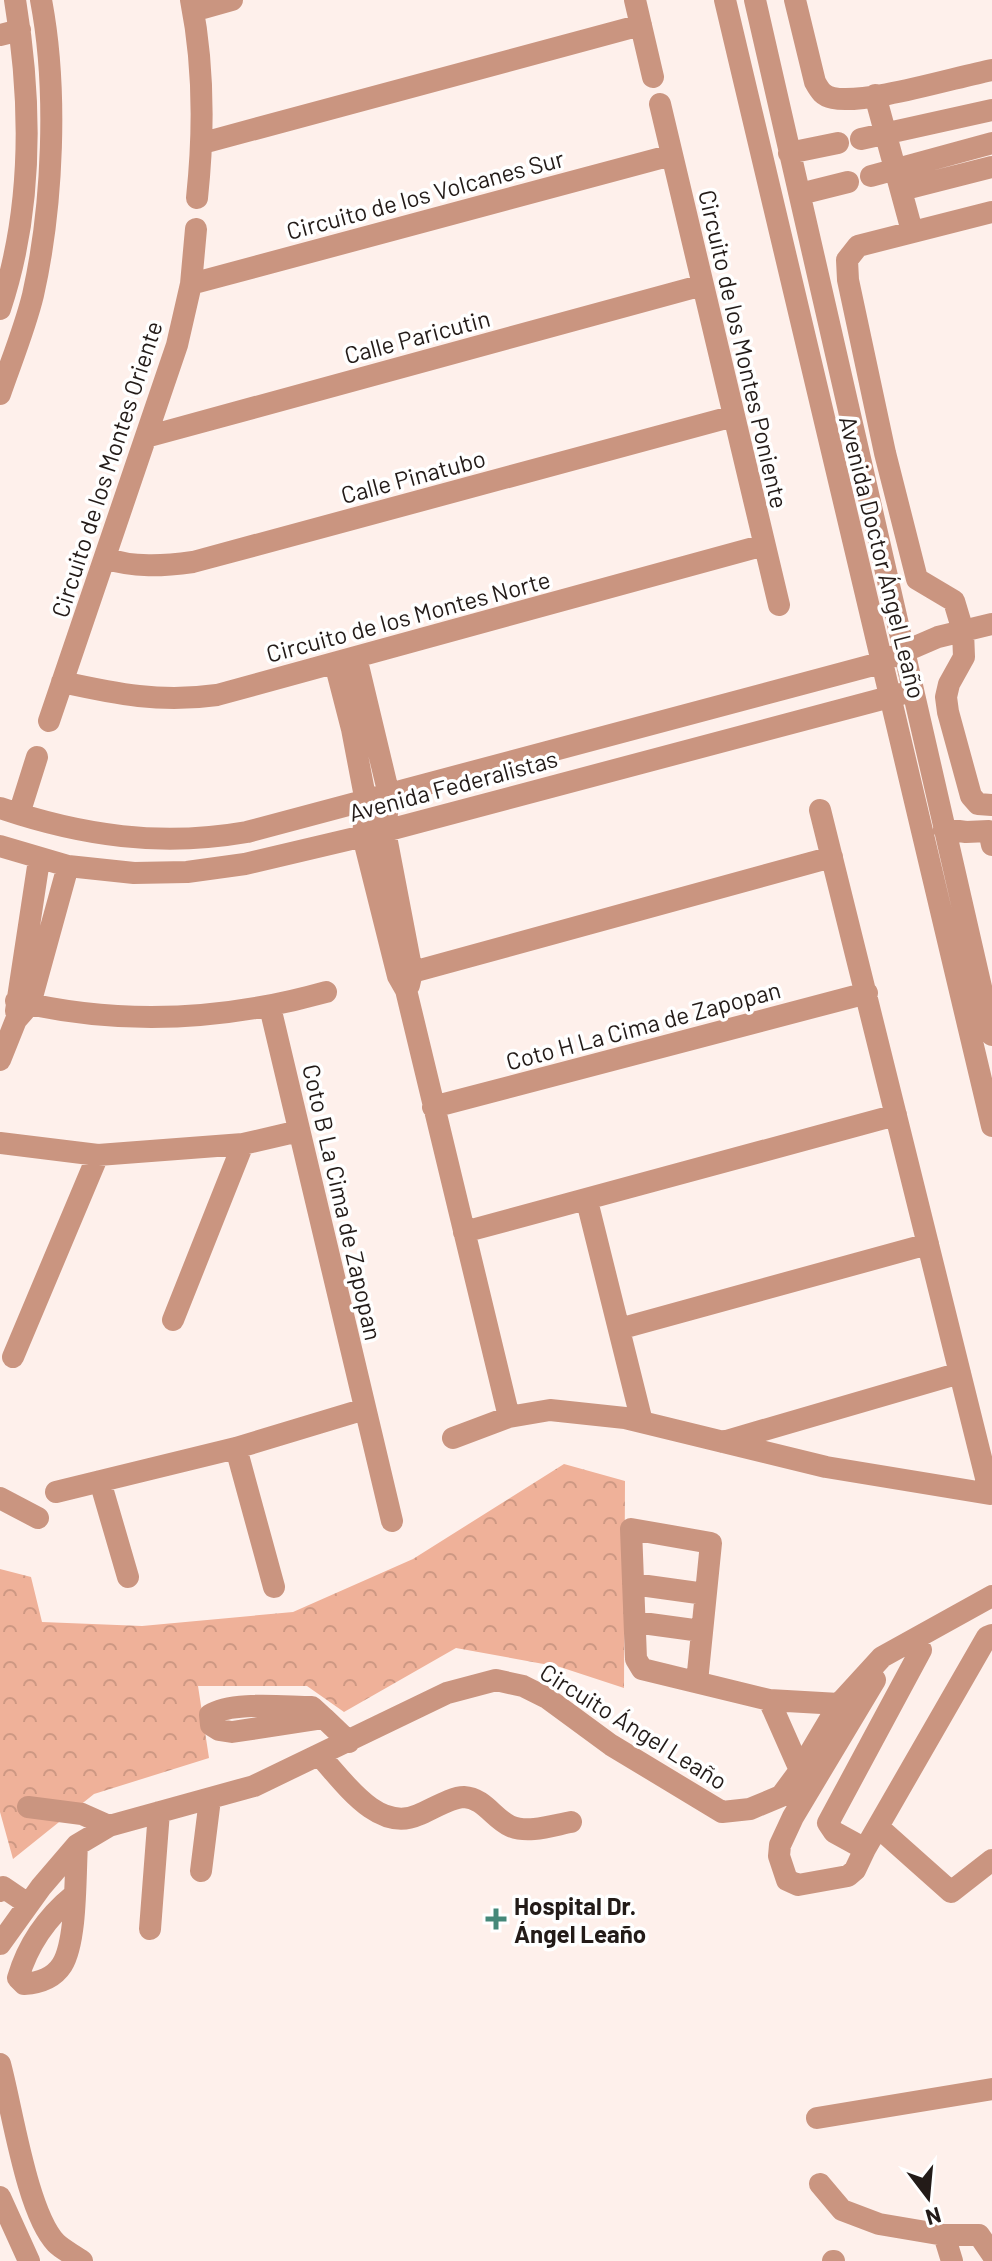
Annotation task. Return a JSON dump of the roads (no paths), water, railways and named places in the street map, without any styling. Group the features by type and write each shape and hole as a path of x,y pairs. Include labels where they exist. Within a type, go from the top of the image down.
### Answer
{"street":[{"path":"0,394 32,298 42,245 50,117 41,0"},
{"path":"197,198 203,143 201,86 192,5 232,0"},
{"path":"635,0 653,77"},
{"name":"Avenida Doctor Ángel Leaño","path":"725,0 992,1126"},
{"name":"Avenida Doctor Ángel Leaño","path":"755,0 992,1035"},
{"path":"795,0 815,82 821,93 830,98 875,95 992,70"},
{"path":"0,309 19,240 27,119 25,67 10,33 14,1"},
{"path":"203,143 641,25"},
{"path":"875,95 912,231"},
{"name":"Circuito de los Montes Poniente","path":"660,104 779,605"},
{"path":"861,139 992,110"},
{"path":"789,153 838,143"},
{"path":"898,179 992,143"},
{"name":"Circuito de los Volcanes Sur","path":"191,284 672,155"},
{"path":"871,176 898,179 992,167"},
{"path":"800,194 848,182"},
{"path":"992,212 858,246 847,260 848,280 885,453 917,579 954,601 963,631 964,657 949,684 946,697 948,712 971,796 978,804 992,805"},
{"name":"Circuito de los Montes Oriente","path":"49,721 177,345 191,284 196,229"},
{"name":"Calle Paricutin","path":"146,437 703,285"},
{"name":"Calle Pinatubo","path":"105,558 134,565 165,566 193,562 734,416"},
{"path":"831,452 857,446"},
{"name":"Circuito de los Montes Norte","path":"62,682 140,698 217,695 764,545"},
{"name":"Avenida Federalistas","path":"9,811 73,831 141,840 184,840 247,832 882,662 938,637 992,624"},
{"path":"345,660 377,738 389,795 385,831 405,979"},
{"path":"345,660 355,745 366,802 363,836 405,979 509,1417"},
{"name":"Avenida Federalistas","path":"0,846 39,860 68,866 134,873 187,872 245,864 385,831 913,691"},
{"path":"355,745 377,738"},
{"path":"9,811 37,757"},
{"path":"453,1438 509,1417 550,1410 625,1418 826,1467 990,1494 820,810"},
{"path":"944,829 991,835"},
{"path":"405,979 832,857"},
{"path":"21,1008 39,860"},
{"path":"0,1060 21,1008 68,866"},
{"path":"981,990 992,963"},
{"path":"21,1008 150,1018 203,1016 270,1007 326,992"},
{"name":"Coto H La Cima de Zapopan","path":"433,1107 867,993"},
{"name":"Coto B La Cima de Zapopan","path":"270,1007 392,1521"},
{"path":"464,1232 896,1115"},
{"path":"0,1143 98,1155 243,1144 299,1131"},
{"path":"173,1320 243,1144"},
{"path":"13,1357 98,1155"},
{"path":"587,1201 642,1422"},
{"path":"619,1329 928,1244"},
{"path":"723,1442 960,1373"},
{"path":"56,1492 236,1448 365,1409"},
{"path":"236,1448 274,1587"},
{"path":"100,1481 128,1577"},
{"path":"0,1498 38,1518"},
{"path":"697,1682 711,1543 631,1529 636,1659 642,1669 769,1700 839,1704"},
{"path":"633,1584 705,1594"},
{"name":"Circuito Ángel Leaño","path":"0,1944 28,1904 77,1845 109,1826 254,1786 447,1693 496,1680 523,1686 547,1698 611,1745 722,1812 750,1809 781,1796 839,1704 882,1657 992,1596"},
{"path":"635,1622 701,1631"},
{"path":"986,1626 855,1870 848,1876 798,1885 787,1880 779,1856 780,1845 793,1817 874,1681 921,1650 986,1626"},
{"path":"865,1849 834,1832 828,1823 921,1650"},
{"path":"769,1700 800,1770"},
{"path":"324,1718 349,1742"},
{"path":"320,1756 353,1792 381,1814 395,1820 412,1818 462,1797 478,1800 512,1827 528,1829 571,1822"},
{"path":"201,1871 210,1799"},
{"path":"28,1807 82,1814 109,1826"},
{"path":"150,1929 159,1812"},
{"path":"878,1827 951,1892 992,1860"},
{"path":"74,1895 77,1845"},
{"path":"1,1888 28,1904"},
{"path":"0,2067 10,2152 56,2243 82,2261"},
{"path":"817,2118 992,2089"},
{"path":"820,2184 842,2210 879,2224 944,2235 979,2235 992,2254"},
{"path":"0,2197 29,2261"},
{"path":"944,2235 952,2261"}],"place":[{"name":"Hospital Dr. Ángel Leaño","path":"496,1919"}]}
